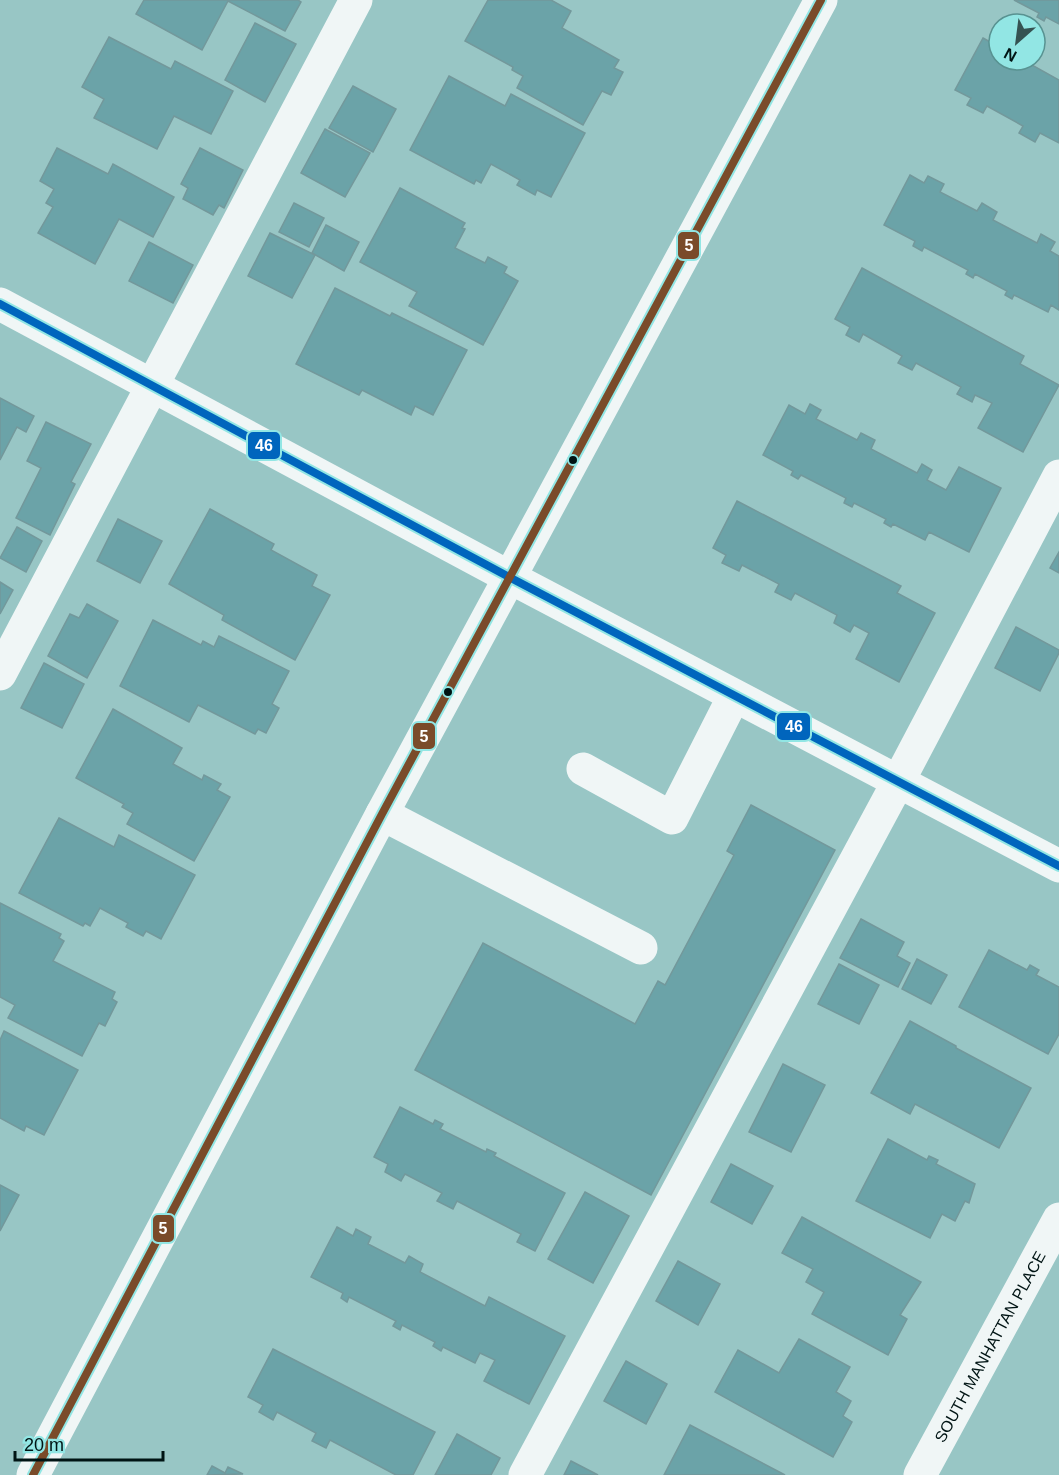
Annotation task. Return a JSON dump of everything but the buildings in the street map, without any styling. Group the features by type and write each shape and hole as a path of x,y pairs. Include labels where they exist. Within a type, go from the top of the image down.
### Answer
{"main road":[{"path":"0,674 356,0"},
{"path":"33,1475 382,814 821,0"},
{"path":"0,304 509,577 1059,866"},
{"path":"525,1475 898,782 1059,476"},
{"path":"582,769 672,818 734,696"},
{"path":"382,814 641,948"},
{"name":"SOUTH MANHATTAN PLACE","path":"920,1475 1059,1219"}],"transit line":[{"name":"5","path":"33,1475 382,814 821,0"},
{"name":"46","path":"0,304 509,577 1059,866"}]}
